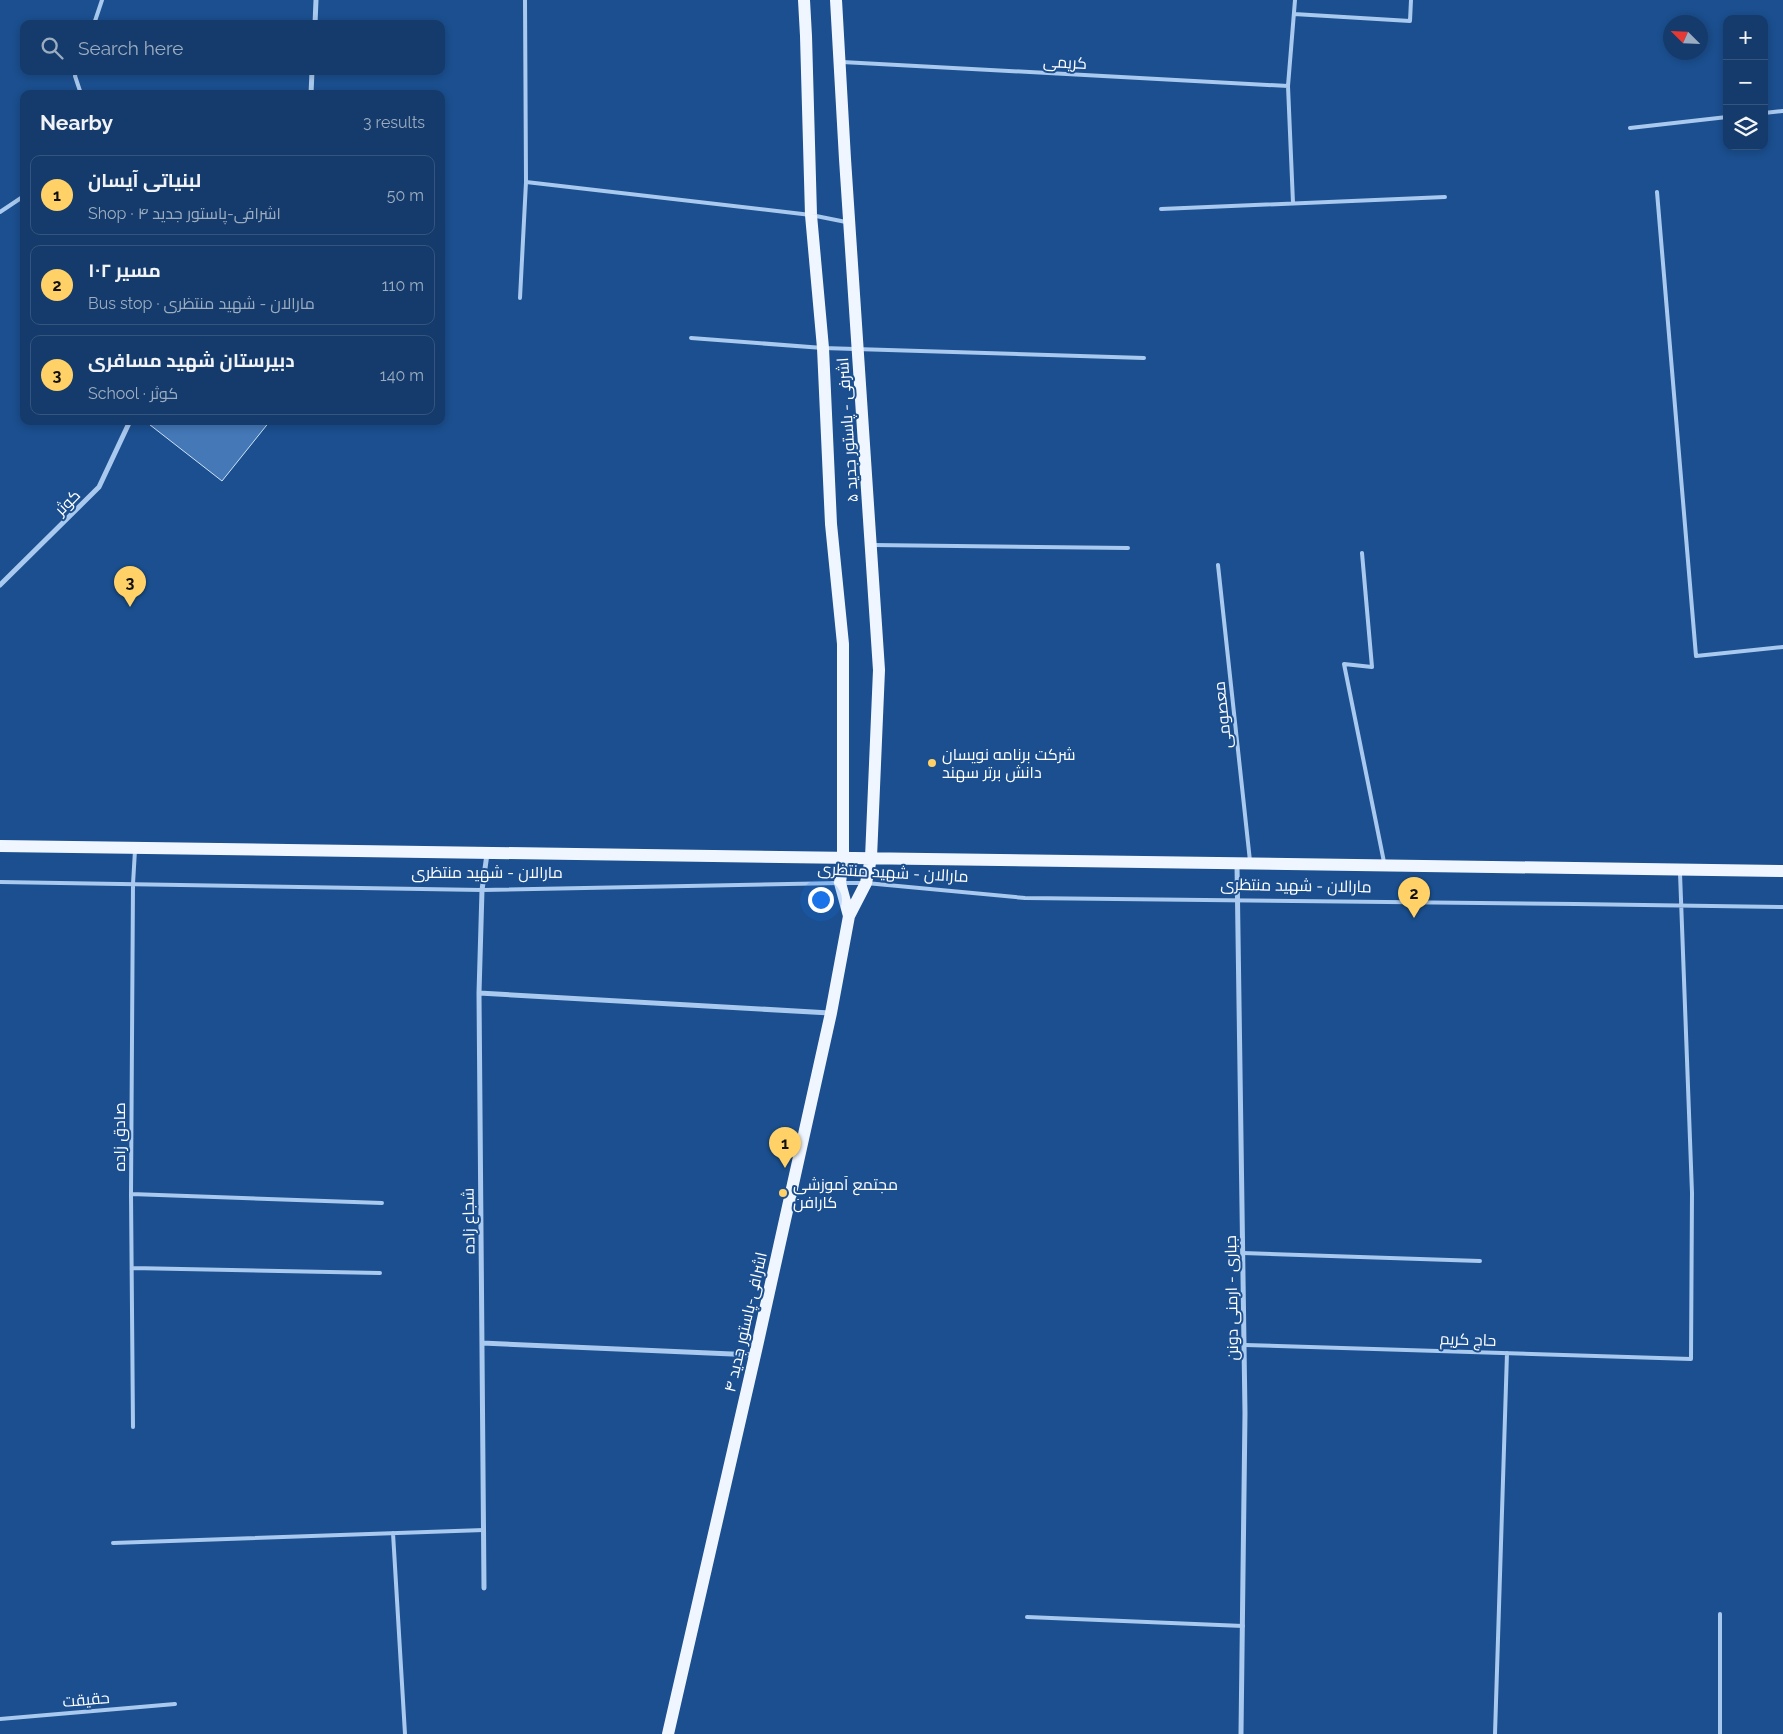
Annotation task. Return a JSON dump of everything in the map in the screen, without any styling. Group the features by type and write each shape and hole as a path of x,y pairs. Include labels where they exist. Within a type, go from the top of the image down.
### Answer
{"main road":[{"name":"اشرفی - پاستور جدید ۵","path":"804,0 811,215 823,348 831,524 843,644 844,857"},
{"name":"اشرفی - پاستور جدید ۵","path":"836,0 879,670 871,858"},
{"name":"مارالان - شهید منتظری","path":"0,846 1783,871"},
{"name":"اشرافی-پاستور جدید ۴","path":"844,857 840,883 849,916"},
{"name":"اشرافی-پاستور جدید ۴","path":"668,1734 831,1013 849,916 866,884 871,858"}],"street":[{"path":"315,20 316,0"},
{"path":"311,90 312,75"},
{"name":"کوثر","path":"0,585 99,488 128,425"},
{"name":"شجاع زاده","path":"484,1588 478,993 482,890 487,853"},
{"name":"جباری - ارمنی دونن","path":"1237,863 1246,1413 1242,1734"},
{"path":"478,993 831,1013"},
{"path":"482,1343 755,1355"}],"lane":[{"path":"95,20 102,0"},
{"path":"520,298 526,182 524,0"},
{"path":"1293,203 1288,86 1295,0"},
{"path":"1294,14 1410,21 1411,0"},
{"name":"کریمی","path":"839,62 1288,86"},
{"path":"75,75 80,90"},
{"path":"1768,113 1783,111"},
{"path":"1630,128 1723,117"},
{"path":"526,182 811,215 849,223"},
{"path":"1657,192 1696,656 1783,647"},
{"path":"1161,209 1445,197"},
{"path":"0,212 20,199"},
{"path":"691,338 823,348 1144,358"},
{"path":"871,545 1128,548"},
{"path":"1362,553 1372,667 1344,664 1384,864"},
{"name":"معصومی","path":"1218,565 1250,863"},
{"name":"صادق زاده","path":"133,1427 131,1194 133,884 135,848"},
{"path":"1679,869 1681,906"},
{"name":"مارالان - شهید منتظری","path":"0,882 482,890 840,883 1025,898 1783,908"},
{"name":"حاج کریم","path":"1244,1345 1691,1359 1692,1193 1681,906"},
{"path":"131,1194 382,1203"},
{"path":"1243,1253 1480,1261"},
{"path":"132,1268 380,1273"},
{"path":"1495,1734 1507,1353"},
{"path":"113,1543 484,1530"},
{"path":"393,1534 404,1734"},
{"path":"1720,1614 1720,1734"},
{"path":"1027,1617 1243,1626"},
{"name":"حقیقت","path":"0,1719 175,1704"}],"building":[{"path":"150,425 267,425 222,481"}],"place":[{"name":"دبیرستان شهید مسافری","path":"130,607"},
{"name":"شرکت برنامه نویسان دانش برتر سهند","path":"932,763"},
{"name":"مسیر ۱۰۲","path":"1414,918"},
{"name":"لبنیاتی آیسان","path":"785,1168"},
{"name":"مجتمع آموزشی کارافن","path":"783,1193"}]}
